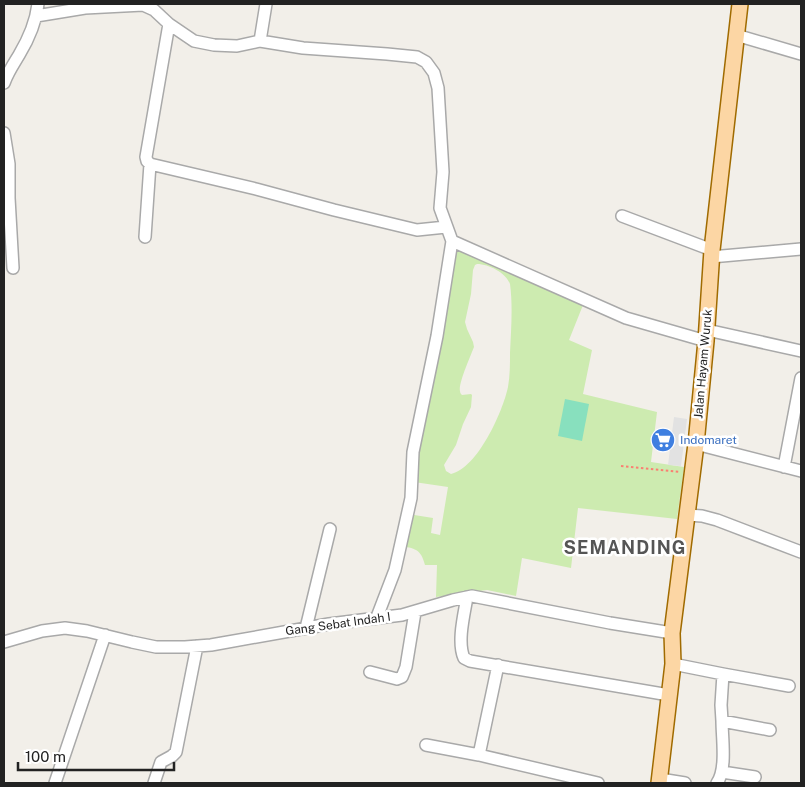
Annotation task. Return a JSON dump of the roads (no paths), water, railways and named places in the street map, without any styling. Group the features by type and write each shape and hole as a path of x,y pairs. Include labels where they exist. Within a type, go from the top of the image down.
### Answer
{"main road":[{"name":"Jalan Hayam Wuruk","path":"659,781 673,664 672,633 696,444 707,335 712,254 740,4"}],"street":[{"path":"4,83 8,71 20,54 36,16 38,4"},
{"path":"260,41 266,4"},
{"path":"36,16 85,8 143,5 154,10 169,24 194,41 214,45 237,46 260,41 303,48 417,57 426,62 434,72 438,88 443,172 440,208 452,241 437,336 413,452 411,498 395,570 377,617"},
{"path":"145,237 150,164 146,157 169,24"},
{"path":"736,35 801,54"},
{"path":"4,133 9,164 13,268"},
{"path":"150,164 256,188 334,210 417,230 446,227"},
{"path":"622,216 712,254 801,249"},
{"path":"452,241 626,318 707,335 801,351"},
{"path":"784,467 801,378"},
{"path":"696,444 801,471"},
{"path":"687,514 717,520 801,552"},
{"path":"306,628 330,530"},
{"path":"467,597 461,642 461,652 464,658 669,695"},
{"name":"Gang Sebat Indah I","path":"4,642 57,628 79,629 156,647 197,646 377,617 402,615 467,597 477,597 672,633"},
{"path":"370,672 397,678 402,677 406,667 415,612"},
{"path":"55,783 105,635"},
{"path":"154,783 161,762 176,752 197,646"},
{"path":"673,664 789,686"},
{"path":"480,755 498,665"},
{"path":"723,674 721,705 723,760 719,778 755,776"},
{"path":"722,721 770,730"},
{"path":"426,745 480,755 598,783"},
{"path":"659,781 685,783"}],"place":[{"name":"Indomaret","path":"663,440"}],"district":[{"name":"SEMANDING","path":"625,547"}]}
